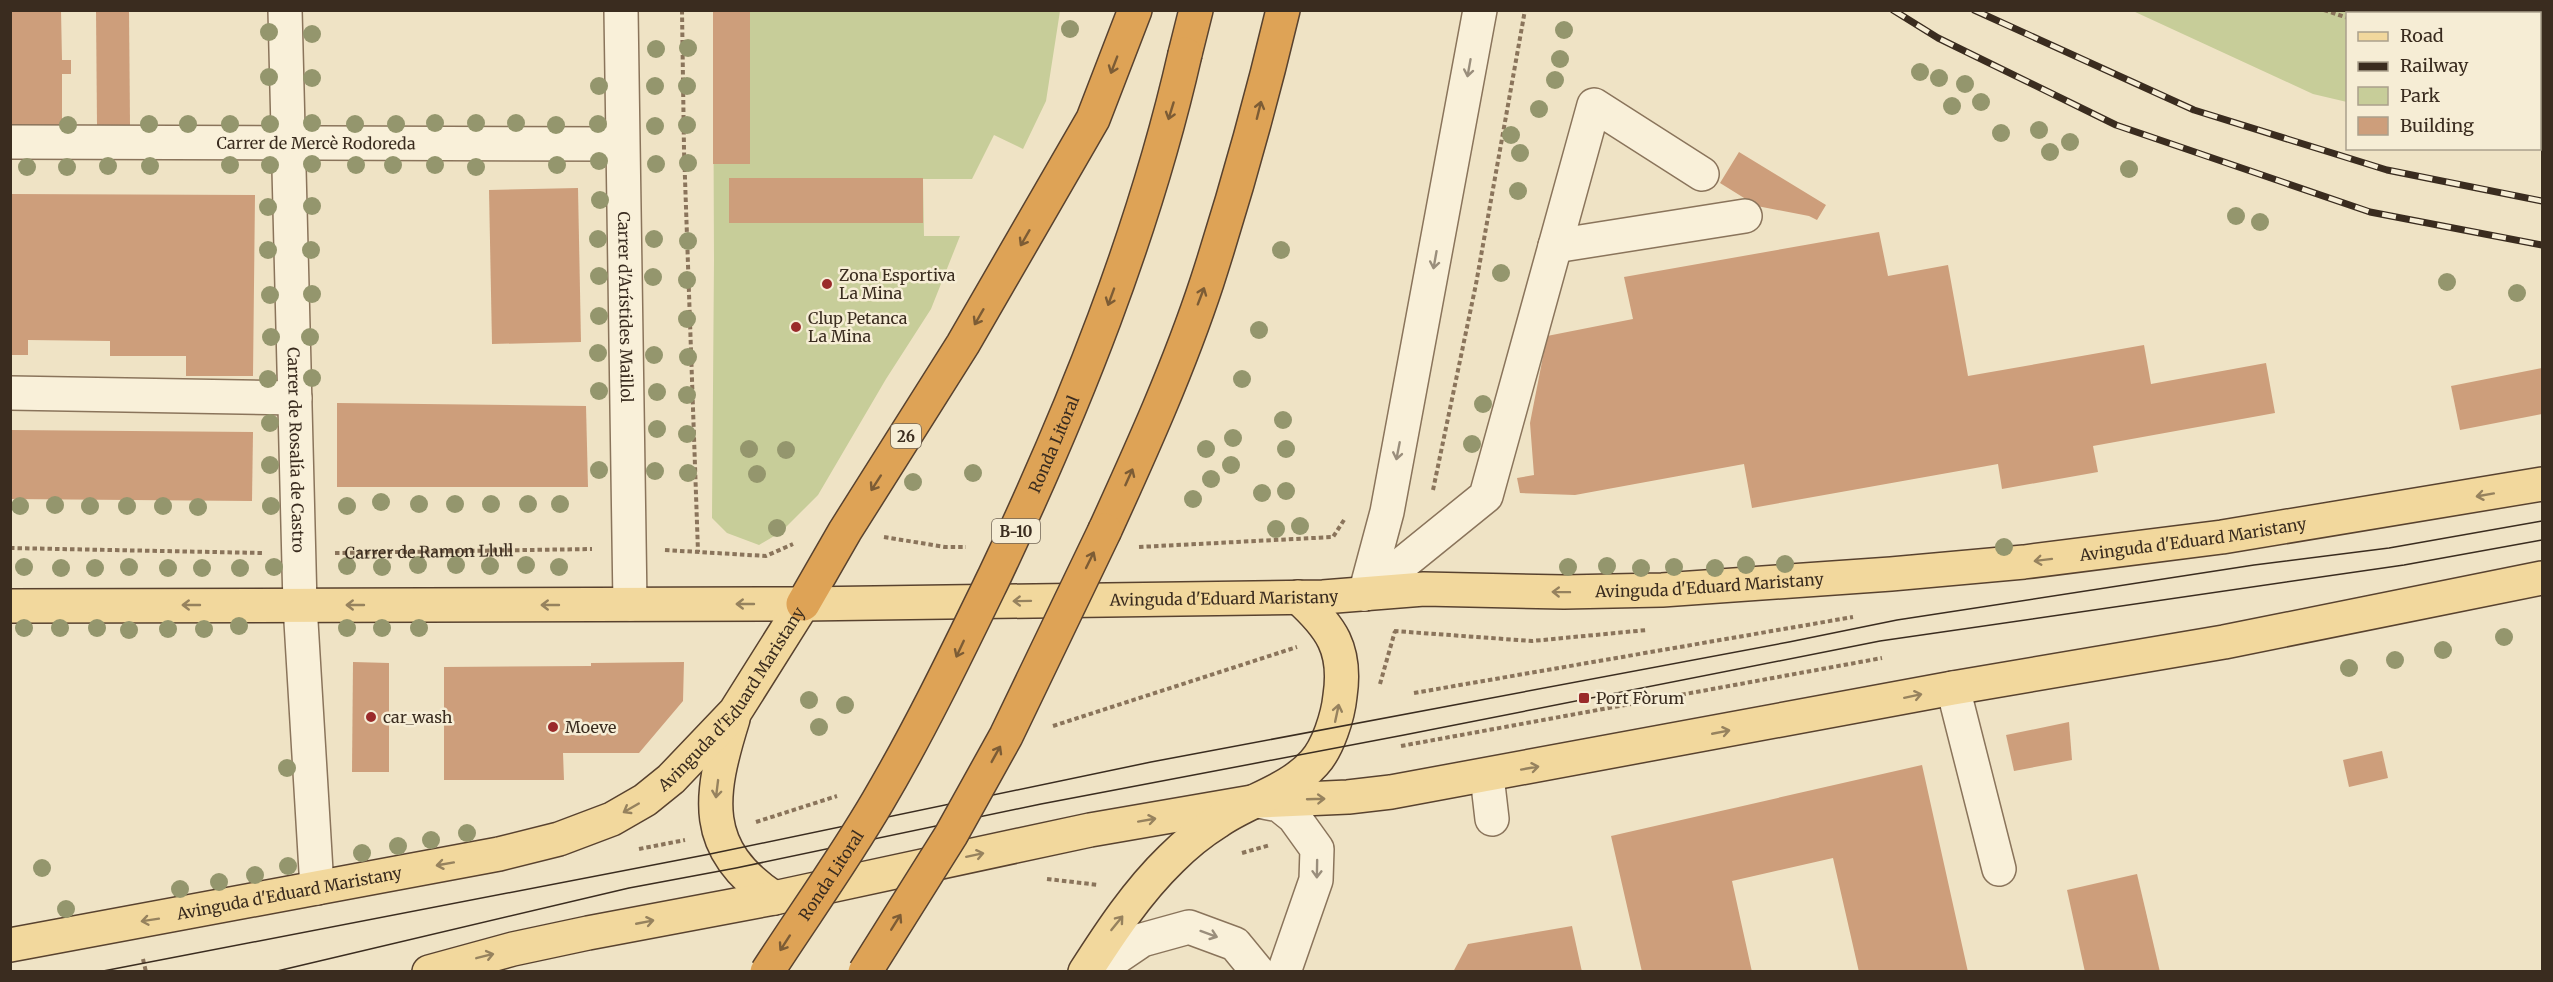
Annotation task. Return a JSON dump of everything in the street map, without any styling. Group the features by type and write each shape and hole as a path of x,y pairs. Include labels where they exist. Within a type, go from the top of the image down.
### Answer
{"highway":[{"name":"26","path":"803,604 844,531 963,344 1092,119 1135,10"},
{"name":"Ronda Litoral","path":"767,972 878,802 943,683 1059,434 1129,250 1174,103 1196,10"},
{"path":"865,972 951,835 1006,736 1150,431 1206,284 1254,128 1283,10"}],"main road":[{"name":"Avinguda d'Eduard Maristany","path":"10,945 166,918 499,854 559,839 612,819 645,800 671,779 735,712 803,604 1298,597 1424,589 1564,592 1662,590 2024,562 2222,537 2542,484"},
{"path":"429,972 577,935 774,898 1090,830 1258,801 1348,797 1487,776 1953,688 2224,642 2542,578"},
{"path":"1085,972 1109,933 1171,859 1218,821 1293,780 1316,762 1337,719 1342,687 1342,658 1323,620 1298,597"},
{"path":"10,606 803,604"},
{"path":"735,712 720,758 714,813 718,834 736,868 752,884 774,898"}],"street":[{"name":"Carrer de Rosalía de Castro","path":"285,10 300,605 317,888"},
{"name":"Carrer d'Arístides Maillol","path":"621,10 630,604"},
{"path":"1365,594 1391,489 1480,10"},
{"path":"1365,594 1486,496 1594,105 1702,174"},
{"name":"Carrer de Mercè Rodoreda","path":"10,142 622,144"},
{"path":"1555,246 1745,216"},
{"path":"10,393 295,398"},
{"path":"1953,688 1999,869"},
{"path":"1487,776 1492,819"},
{"path":"1258,801 1279,805 1294,817 1317,849 1316,880 1284,972"},
{"path":"1095,972 1142,940 1189,927 1235,944 1258,972"}],"path":[{"path":"682,10 684,150 698,552"},
{"path":"1434,539 1426,523 1476,284 1525,10"},
{"path":"2324,10 2346,17"},
{"name":"Carrer de Ramon Llull","path":"10,548 299,554 629,548 766,556 823,531 844,531"},
{"path":"1414,693 1862,615"},
{"path":"1386,630 1395,631"},
{"path":"1048,728 1332,636"},
{"path":"1401,746 1882,658"},
{"path":"638,849 718,834 846,793"}],"green space":[{"name":"Zona Esportiva La Mina","path":"713,11 1060,11 1046,101 1023,149 994,135 972,179 923,179 924,236 960,236 931,309 886,379 818,495 781,532 759,545 727,533 712,518"},
{"path":"2133,11 2472,12 2346,12 2346,102 2313,94"},
{"path":"2541,25 2542,25 2541,140"}],"building":[{"path":"10,10 61,10 62,60 71,60 71,74 62,74 62,126 10,126"},
{"path":"96,10 129,10 130,125 97,125"},
{"path":"713,10 750,10 750,164 713,164"},
{"path":"1739,152 1826,205 1817,220 1809,216 1757,206 1720,183"},
{"path":"729,178 923,178 923,223 729,223"},
{"path":"578,188 581,342 492,344 489,190"},
{"path":"10,194 255,195 253,376 186,376 186,356 110,356 110,341 28,340 28,355 10,355"},
{"path":"1879,232 1888,276 1948,265 1968,376 2144,345 2151,384 2266,363 2275,413 2093,446 2098,472 2002,489 1998,464 1752,508 1744,464 1575,495 1520,493 1517,478 1534,475 1530,423 1547,336 1633,319 1624,277"},
{"path":"2542,368 2542,414 2460,430 2451,386"},
{"path":"337,403 586,406 588,487 337,487"},
{"path":"10,430 253,432 252,501 10,499"},
{"name":"car_wash","path":"353,662 389,663 389,772 352,772"},
{"name":"Moeve","path":"684,662 683,701 639,753 563,753 564,780 444,780 444,667 591,666 591,663"},
{"path":"2069,722 2072,760 2014,771 2006,735"},
{"path":"2382,751 2388,778 2349,787 2343,760"},
{"path":"1922,765 1968,972 1859,972 1833,858 1732,881 1752,972 1642,972 1611,836"},
{"path":"2137,874 2160,972 2085,972 2067,890"},
{"path":"1572,926 1582,972 1453,972 1468,944"}],"tram line":[{"path":"98,972 710,854 1151,762 1897,620 2254,565 2389,548 2542,521"},
{"path":"273,972 629,888 1041,804 1880,641 2404,565 2542,540"}],"railway":[{"path":"1893,10 1938,38 2116,125 2370,212 2542,245"},
{"path":"1974,10 2194,110 2387,170 2542,201"}],"place":[{"name":"Zona Esportiva La Mina","path":"827,284"},
{"name":"Clup Petanca La Mina","path":"796,327"},
{"name":"Port Fòrum","path":"1584,698"},
{"name":"car_wash","path":"371,717"},
{"name":"Moeve","path":"553,727"}]}
